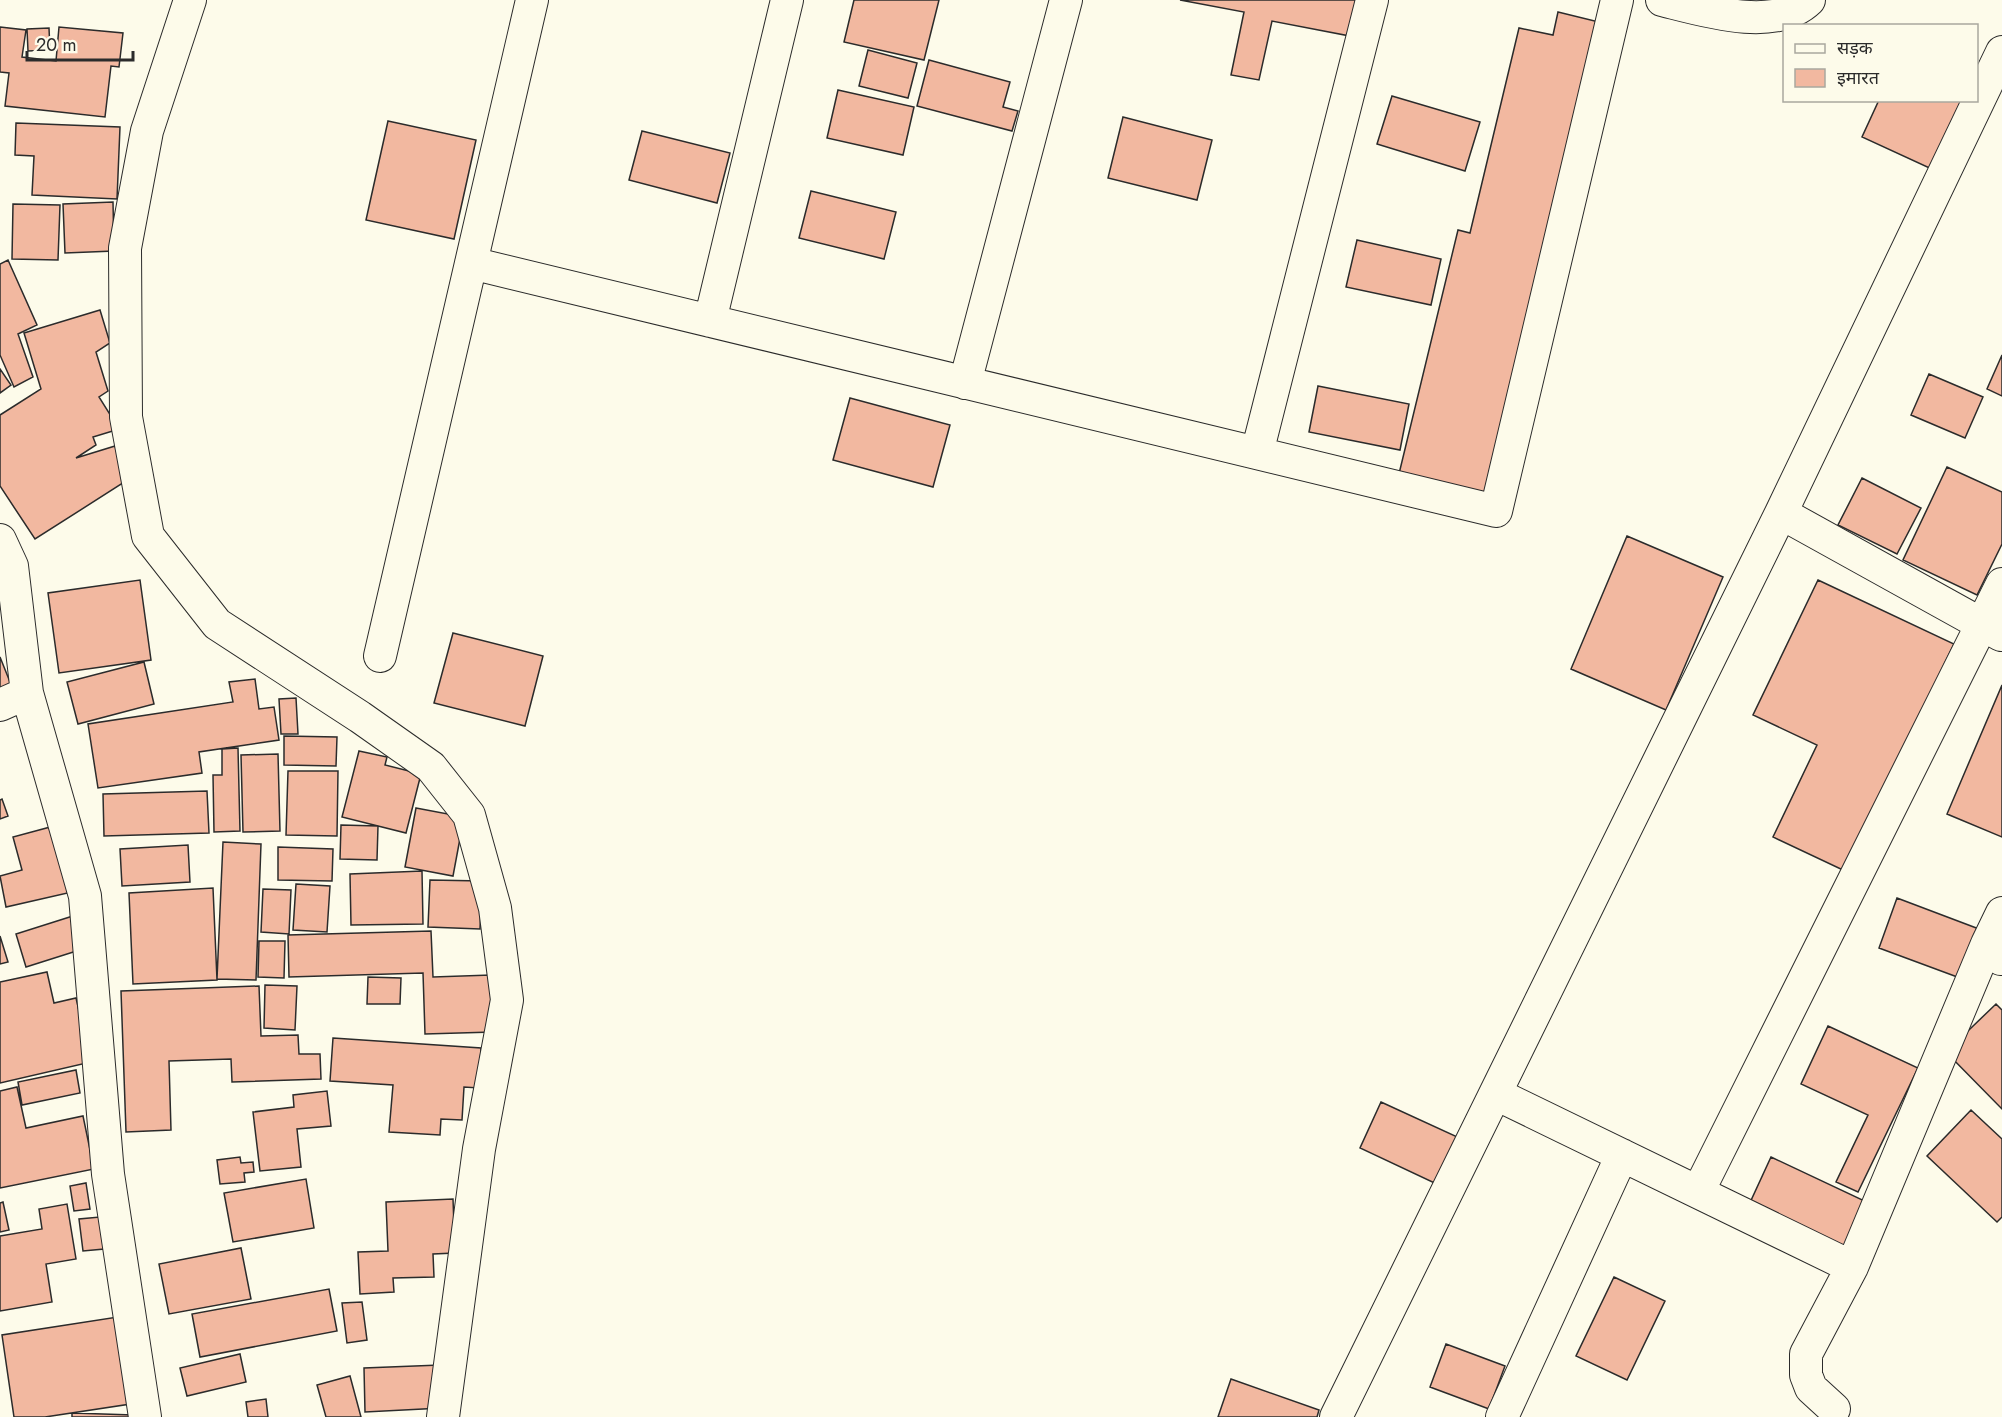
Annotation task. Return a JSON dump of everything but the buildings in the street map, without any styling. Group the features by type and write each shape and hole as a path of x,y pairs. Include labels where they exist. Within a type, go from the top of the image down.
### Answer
{"street":[{"path":"190,0 147,131 125,248 126,417 148,536 217,624 360,717 431,767 469,815 495,908 507,1000 479,1149 443,1417"},
{"path":"380,656 532,0"},
{"path":"710,321 787,0"},
{"path":"965,383 1066,0"},
{"path":"1257,453 1372,0"},
{"path":"471,263 1496,511 1617,0"},
{"path":"1662,0 1730,16 1758,17 1784,12 1809,0"},
{"path":"1336,1417 1781,513 2002,52"},
{"path":"1781,513 1993,631"},
{"path":"0,540 12,566 13,699 85,896 108,1174 145,1417"},
{"path":"1698,1192 1993,631 2002,584"},
{"path":"1836,1414 1811,1388 1806,1375 1806,1354 1852,1267 1994,952 2002,913"},
{"path":"1496,1094 1852,1267"},
{"path":"1502,1417 1622,1155"}]}
